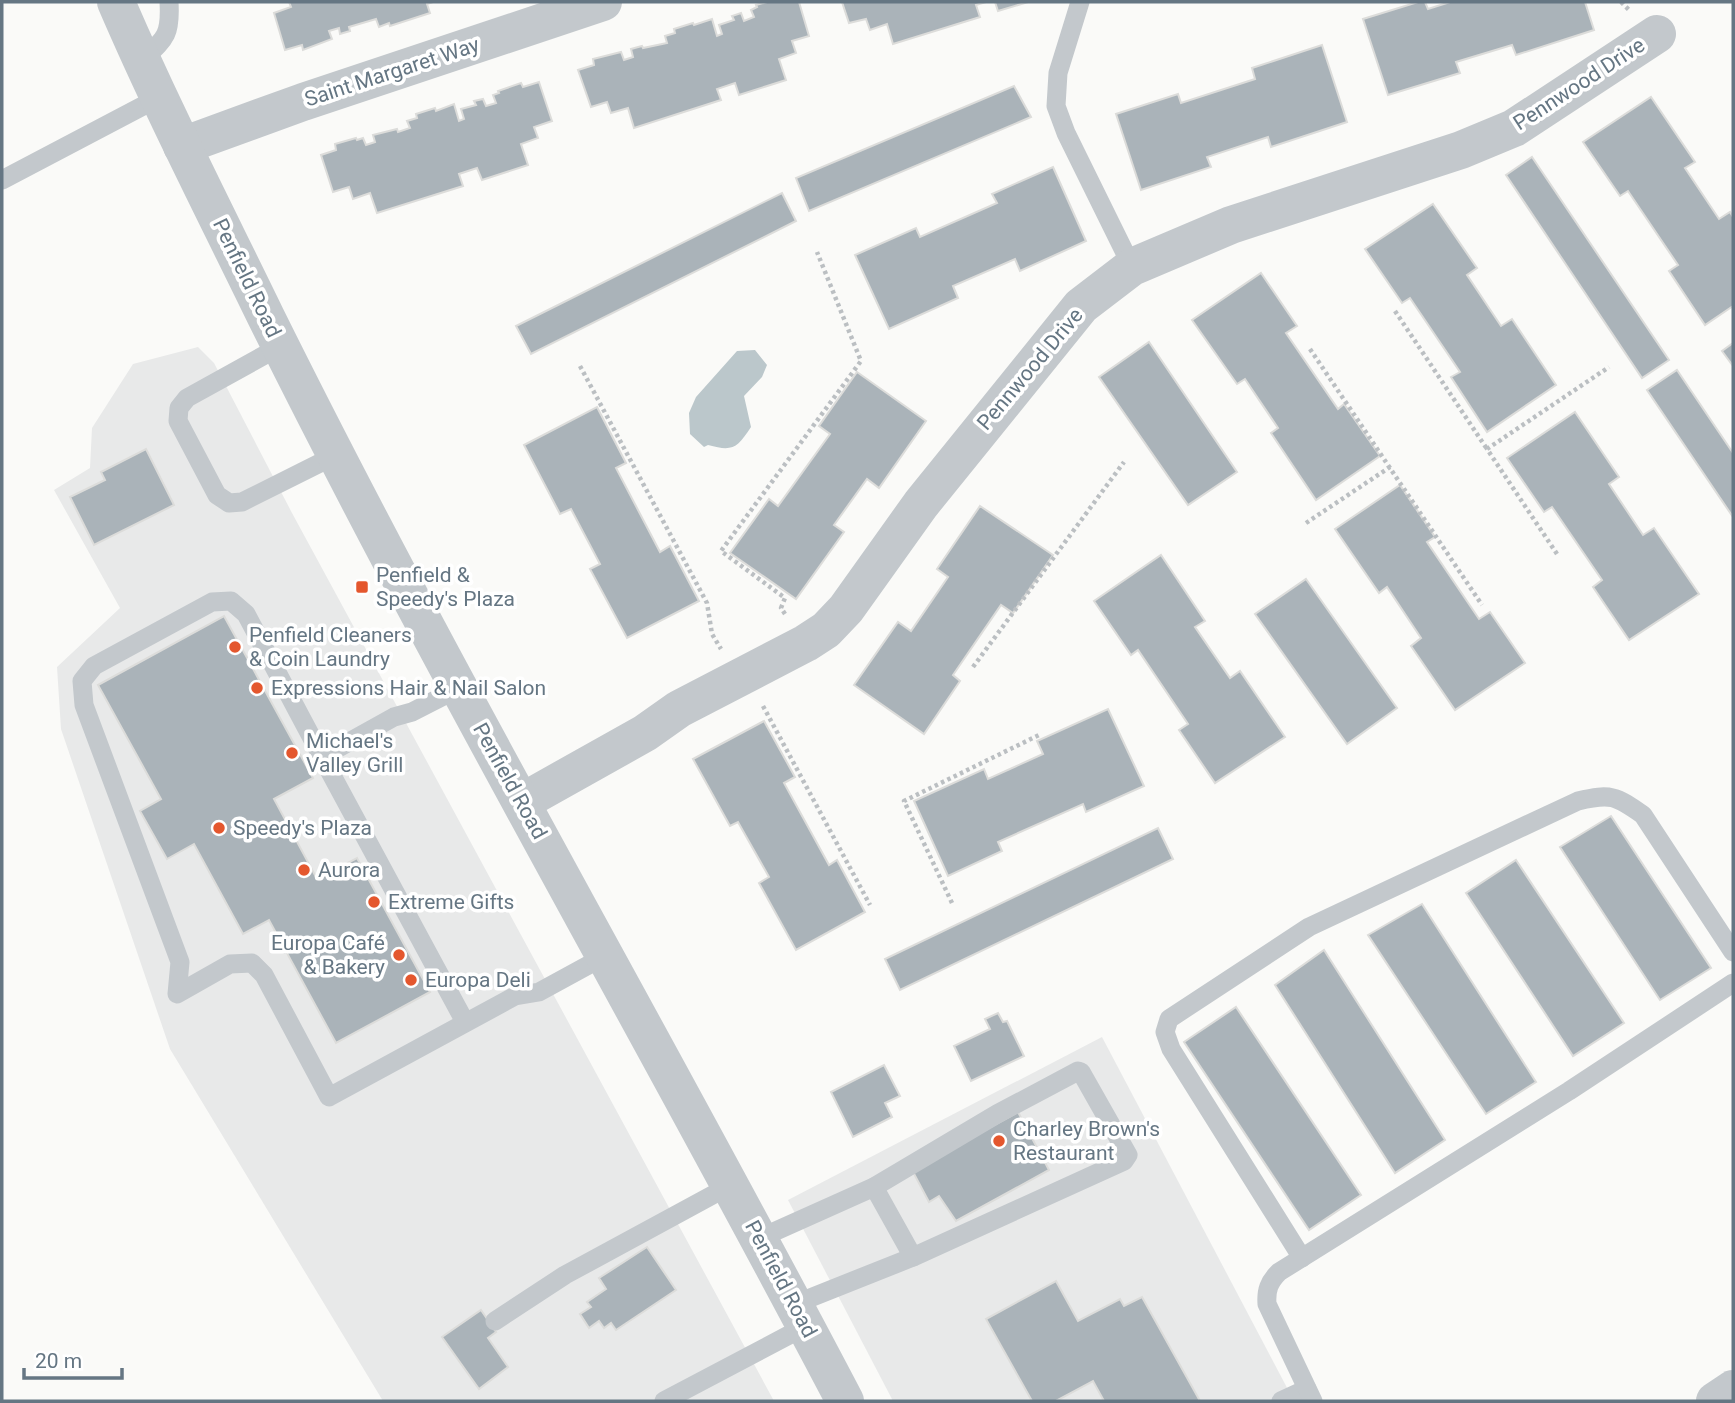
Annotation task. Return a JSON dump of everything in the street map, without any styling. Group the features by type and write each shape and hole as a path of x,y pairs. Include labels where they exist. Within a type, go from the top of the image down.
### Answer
{"street":[{"name":"Penfield Road","path":"116,2 158,98 336,455 459,688 760,1238 845,1401"},
{"name":"Saint Margaret Way","path":"182,146 303,102 603,2"},
{"name":"Pennwood Drive","path":"523,802 645,733 679,709 806,643 825,630 846,609 921,503 1081,306 1132,267 1231,225 1461,149 1514,128 1657,34"},
{"path":"1715,1401 1733,1389"}],"lane":[{"path":"141,61 165,38 170,20 169,2"},
{"path":"1080,2 1058,73 1056,106 1066,133 1132,267"},
{"path":"2,180 158,98"},
{"path":"281,346 187,398 178,408 178,421 217,495 229,503 242,502 336,455"},
{"path":"465,1022 246,614 230,601 212,602 94,666 82,681 84,705 180,962 177,994 230,964 251,963 264,975 329,1097 515,996 539,992 605,956"},
{"path":"322,757 394,717 412,712 459,688"},
{"path":"1302,1258 1171,1049 1165,1032 1169,1019 1309,927 1578,801 1602,795 1622,800 1643,815 1733,952"},
{"path":"1281,1401 1310,1395 1266,1304 1266,1292 1279,1272 1569,1091 1733,983"},
{"path":"664,1401 800,1315 913,1258 1124,1161 1128,1155 1078,1070 874,1187 760,1238"},
{"path":"495,1321 565,1275 731,1185"},
{"path":"874,1187 913,1258"}],"path":[{"path":"806,643 781,608 785,598 721,551 861,361 817,252"},
{"path":"1395,311 1557,554"},
{"path":"1310,349 1482,605"},
{"path":"580,366 707,603 712,634"},
{"path":"1487,449 1609,367"},
{"path":"973,667 1124,462"},
{"path":"1306,523 1390,467"},
{"path":"757,696 870,905"},
{"path":"952,903 904,801 1038,734"}],"shaded area":[{"path":"198,347 214,363 292,513 774,1401 383,1401 170,1049 61,729 57,667 120,608 54,490 90,468 92,428 133,364"},
{"path":"755,350 767,365 762,377 744,396 751,427 734,446 704,447 690,434 689,413 696,397 737,351"},
{"path":"1102,1037 1294,1401 893,1401 788,1200"}],"building":[{"path":"289,2 433,2 427,4 430,13 390,26 389,23 379,27 376,19 349,27 350,31 340,34 339,28 329,31 332,39 303,50 302,45 285,50 274,13 291,7"},
{"path":"767,2 799,2 809,36 792,41 796,53 779,59 786,80 739,95 735,83 717,89 721,100 634,128 628,108 611,113 607,102 591,107 578,70 594,65 593,59 621,52 624,60 633,57 631,49 667,43 665,36 675,33 674,29 712,19 717,36 722,34 719,25 734,20 732,16 741,13 744,21 754,17 751,10 757,7 756,5"},
{"path":"842,2 986,2 976,5 980,17 893,44 887,24 870,30 866,19 849,23"},
{"path":"995,2 1028,2 998,11"},
{"path":"1425,2 1428,9 1450,2 1585,2 1594,30 1516,55 1512,45 1456,62 1460,73 1388,95 1363,19"},
{"path":"1322,45 1347,122 1271,147 1268,137 1207,157 1211,167 1141,190 1116,114 1178,94 1181,103 1255,79 1252,68"},
{"path":"539,82 552,121 534,127 538,138 521,144 528,165 482,180 477,168 459,174 463,186 377,213 370,193 353,199 349,187 333,192 321,155 336,150 335,144 356,138 363,138 366,145 375,142 373,135 410,128 407,121 417,118 416,114 435,108 436,111 454,104 459,121 464,119 461,109 476,105 474,101 483,99 486,106 496,103 493,95 499,93 498,91 521,83 523,87"},
{"path":"1014,86 1031,117 809,211 796,178"},
{"path":"1651,97 1695,162 1685,168 1719,219 1730,212 1733,217 1733,306 1705,325 1669,271 1678,265 1628,191 1620,196 1583,142"},
{"path":"1532,157 1669,360 1642,378 1506,175"},
{"path":"1053,167 1086,241 1020,271 1015,259 953,286 958,298 889,329 855,255 916,228 920,237 997,203 992,194"},
{"path":"782,193 796,221 531,354 516,326"},
{"path":"1433,204 1477,268 1467,275 1501,326 1512,319 1556,385 1487,432 1451,377 1460,372 1410,298 1402,303 1365,249"},
{"path":"1261,273 1297,326 1286,333 1338,409 1344,404 1380,456 1316,500 1271,433 1278,428 1245,379 1237,384 1192,320"},
{"path":"1149,342 1237,472 1188,505 1099,377"},
{"path":"1733,343 1733,366 1722,351"},
{"path":"1677,370 1733,453 1733,517 1647,390"},
{"path":"857,372 926,421 879,488 867,479 834,525 844,532 796,599 730,553 769,499 778,506 830,434 819,426"},
{"path":"597,407 626,463 616,468 660,552 670,546 699,601 627,638 590,569 600,564 571,509 560,514 524,445"},
{"path":"1575,412 1619,477 1609,484 1643,535 1654,528 1699,594 1629,640 1593,587 1602,580 1552,507 1544,512 1507,458"},
{"path":"146,449 174,505 94,545 70,497 105,480 101,472"},
{"path":"1400,485 1435,537 1427,542 1479,619 1490,612 1525,663 1455,710 1411,646 1421,638 1387,587 1379,593 1335,529"},
{"path":"980,506 1053,555 1013,613 1001,605 953,675 960,681 924,734 854,685 898,622 911,631 948,577 937,569"},
{"path":"1161,555 1205,621 1195,627 1230,678 1240,671 1285,737 1215,783 1179,730 1188,724 1138,650 1131,655 1094,601"},
{"path":"1306,579 1397,708 1347,744 1255,614"},
{"name":"Speedy's Plaza","path":"224,616 313,778 274,799 317,879 357,858 430,992 336,1043 269,920 243,934 194,844 167,859 140,811 161,799 98,685"},
{"path":"1108,709 1144,786 1086,812 1083,804 998,842 1002,851 948,876 914,801 984,769 988,779 1043,754 1037,741"},
{"path":"764,721 795,777 784,783 829,865 837,860 865,912 796,950 759,883 769,877 738,822 730,826 693,759"},
{"path":"1611,816 1711,968 1660,1000 1560,847"},
{"path":"1158,828 1173,859 900,990 885,959"},
{"path":"1516,860 1624,1023 1573,1056 1466,893"},
{"path":"1422,904 1536,1082 1486,1114 1368,935"},
{"path":"1324,950 1445,1140 1395,1173 1275,985"},
{"path":"1236,1007 1361,1195 1309,1230 1184,1042"},
{"path":"998,1013 1003,1022 1007,1021 1024,1056 971,1081 954,1046 990,1029 985,1019"},
{"path":"884,1065 900,1096 885,1103 892,1117 853,1137 831,1092"},
{"name":"Charley Brown's Restaurant","path":"1018,1112 1049,1170 956,1221 939,1196 929,1202 912,1170"},
{"path":"647,1247 676,1290 616,1330 611,1323 604,1328 599,1321 589,1328 580,1314 591,1307 587,1302 606,1289 599,1278"},
{"path":"1056,1281 1078,1321 1120,1299 1124,1306 1142,1297 1200,1401 1104,1401 1093,1381 1056,1401 1032,1401 986,1319"},
{"path":"481,1310 496,1332 488,1338 508,1367 479,1389 442,1337"}],"place":[{"name":"Penfield & Speedy's Plaza","path":"362,587"},
{"name":"Penfield Cleaners & Coin Laundry","path":"235,647"},
{"name":"Expressions Hair & Nail Salon","path":"257,688"},
{"name":"Michael's Valley Grill","path":"292,753"},
{"name":"Speedy's Plaza","path":"219,828"},
{"name":"Aurora","path":"304,870"},
{"name":"Extreme Gifts","path":"374,902"},
{"name":"Europa Café & Bakery","path":"399,955"},
{"name":"Europa Deli","path":"411,980"},
{"name":"Charley Brown's Restaurant","path":"999,1141"}]}
